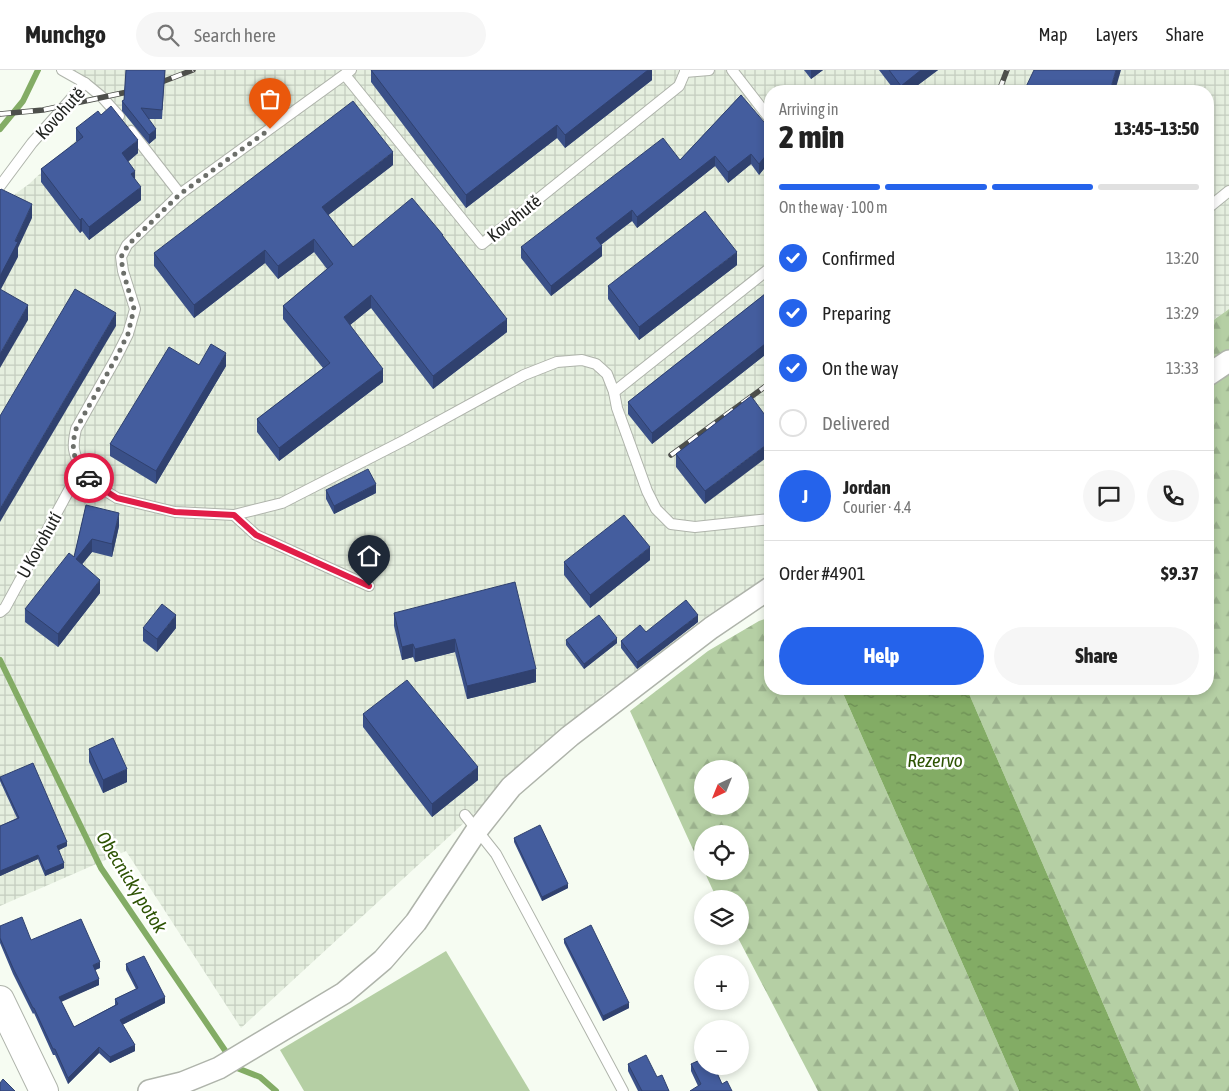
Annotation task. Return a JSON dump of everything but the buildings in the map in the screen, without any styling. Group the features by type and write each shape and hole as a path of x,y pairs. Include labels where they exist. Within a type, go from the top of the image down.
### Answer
{"street":[{"path":"1214,371 1229,361"},
{"path":"149,1091 182,1083 219,1068 344,993 383,960 416,922 471,822 570,736 710,628 764,592"},
{"path":"0,1000 44,1091"}],"lane":[{"path":"62,70 85,83"},
{"path":"685,71 709,70"},
{"path":"732,70 764,111"},
{"name":"Kovohutě","path":"81,468 74,454 73,442 76,429 128,334 134,309 121,257 128,245 180,194 348,72 482,244 679,86 685,71"},
{"name":"Kovohutě","path":"0,186 32,143 85,83 114,110 180,194"},
{"path":"1214,203 1229,191"},
{"path":"614,392 764,273"},
{"path":"81,468 96,485 117,498 175,512 234,515 282,503 405,440 524,375 557,362 582,360 596,364 607,374 614,392 617,408 647,491 656,509 671,524 694,526 764,520"},
{"name":"U Kovohutí","path":"0,612 5,608 81,468"},
{"path":"234,515 256,535 369,586"},
{"path":"471,822 496,854 623,1091"}],"shaded area":[{"path":"62,70 1229,70 1229,309 1214,320 1214,85 764,85 764,578 698,622 639,670 604,694 241,1028 126,851 0,906 0,205 29,184 116,103"}],"green space":[{"path":"1229,309 1229,1091 1141,1091 970,695 1214,695 1214,320"},
{"path":"764,619 764,695 844,695 1019,1091 818,1091 749,959 749,955 747,955 742,945 749,945 749,890 713,890 708,880 749,880 749,825 694,825 694,851 630,711 708,651"},
{"path":"446,951 530,1091 304,1091 280,1050"}],"water":[{"name":"Rezervo","path":"844,695 970,695 1141,1091 1019,1091"}],"waterway":[{"path":"0,129 23,101 38,70"},
{"name":"Obecnický potok","path":"0,660 101,868 237,1068 260,1077 276,1091"}],"railway":[{"path":"0,114 43,110 146,88 193,70"},
{"path":"1001,85 1007,70"},
{"path":"671,455 764,387"}],"way so far":[{"path":"89,478 74,454 73,442 76,429 128,334 134,309 121,257 128,245 180,194 270,129"}],"route":[{"path":"89,478 96,485 117,498 175,512 234,515 256,535 369,586"}]}
